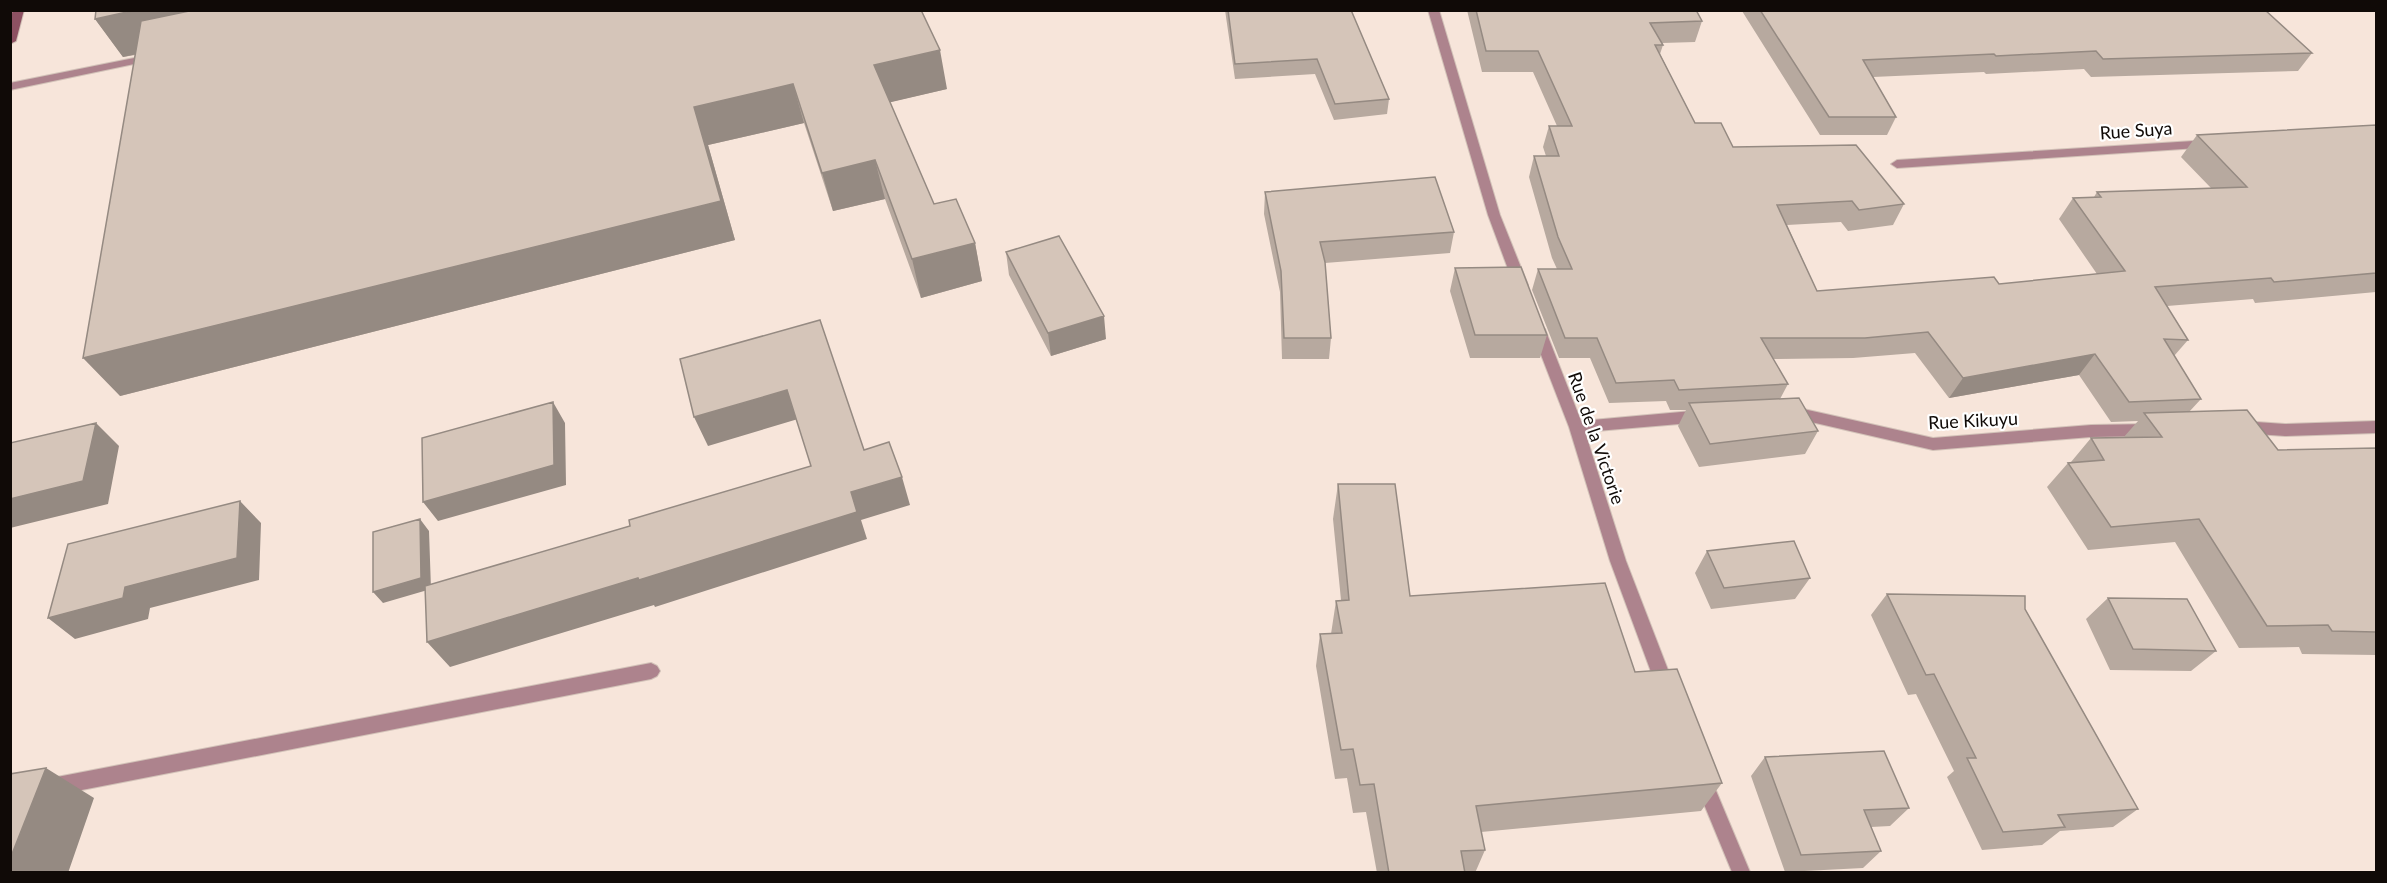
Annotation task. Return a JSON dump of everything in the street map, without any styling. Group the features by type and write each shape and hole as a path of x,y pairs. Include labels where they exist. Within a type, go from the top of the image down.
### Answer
{"main road":[{"path":"10,41 19,10"}],"street":[{"name":"Rue de la Victorie","path":"1432,10 1494,215 1576,427 1618,561 1670,701"},
{"path":"10,87 167,54"},
{"name":"Rue Suya","path":"1897,164 2222,143"},
{"name":"Rue Kikuyu","path":"1776,412 1807,415 1890,436 1933,444 2091,431 2162,429"},
{"path":"1576,427 1722,414"},
{"path":"2226,426 2285,430 2376,427"},
{"path":"10,795 651,671"},
{"path":"1696,764 1741,873"}],"building":[{"path":"96,10 136,10 95,19"},
{"path":"194,10 921,10 940,50 874,65 934,204 956,199 975,243 912,259 875,160 822,173 793,84 694,107 721,201 83,358 141,21"},
{"path":"1228,10 1351,10 1389,99 1335,104 1317,59 1235,64"},
{"path":"1476,10 1696,10 1702,21 1650,23 1663,45 1655,45 1695,123 1721,123 1733,147 1856,145 1904,204 1859,210 1852,201 1777,205 1817,291 1994,277 1999,284 2125,271 2073,198 2101,197 2097,192 2247,187 2197,135 2376,125 2376,273 2274,282 2271,278 2155,287 2188,340 2164,339 2201,399 2129,402 2095,354 1963,378 1928,332 1865,338 1761,338 1788,384 1679,390 1674,380 1616,383 1597,338 1565,338 1538,269 1572,269 1558,237 1534,156 1559,156 1549,126 1572,126 1538,51 1486,51"},
{"path":"1760,10 2265,10 2312,53 2103,59 2096,51 1863,60 1896,117 1829,117"},
{"path":"1435,177 1454,232 1320,242 1325,262 1331,338 1284,338 1281,271 1265,192"},
{"path":"1059,236 1104,316 1048,333 1006,252"},
{"path":"1521,267 1547,335 1475,335 1455,268"},
{"path":"820,320 864,450 889,442 902,477 851,492 857,512 639,580 638,578 427,642 425,586 630,526 629,520 811,466 787,390 694,417 680,359"},
{"path":"1799,398 1818,431 1710,444 1689,403"},
{"path":"553,402 554,465 423,502 422,438"},
{"path":"2247,410 2278,450 2376,448 2376,632 2332,631 2328,625 2267,626 2199,519 2111,527 2068,463 2104,460 2091,438 2162,437 2144,413"},
{"path":"96,423 83,481 10,499 10,443"},
{"path":"1338,484 1395,484 1410,596 1605,583 1635,672 1677,669 1722,783 1476,806 1485,850 1461,851 1465,873 1389,873 1374,784 1360,785 1353,749 1341,750 1320,634 1342,633 1336,601 1349,600"},
{"path":"240,501 237,558 125,587 123,598 48,618 68,544"},
{"path":"420,519 421,578 373,592 373,532"},
{"path":"1794,541 1810,578 1724,588 1707,551"},
{"path":"1887,594 2025,596 2025,609 2138,809 2058,815 2065,827 2003,832 1967,758 1976,758 1934,674 1926,675"},
{"path":"2108,598 2187,599 2216,651 2133,649"},
{"path":"1884,751 1909,808 1864,810 1881,851 1801,855 1765,757"},
{"path":"46,768 10,859 10,774"}]}
